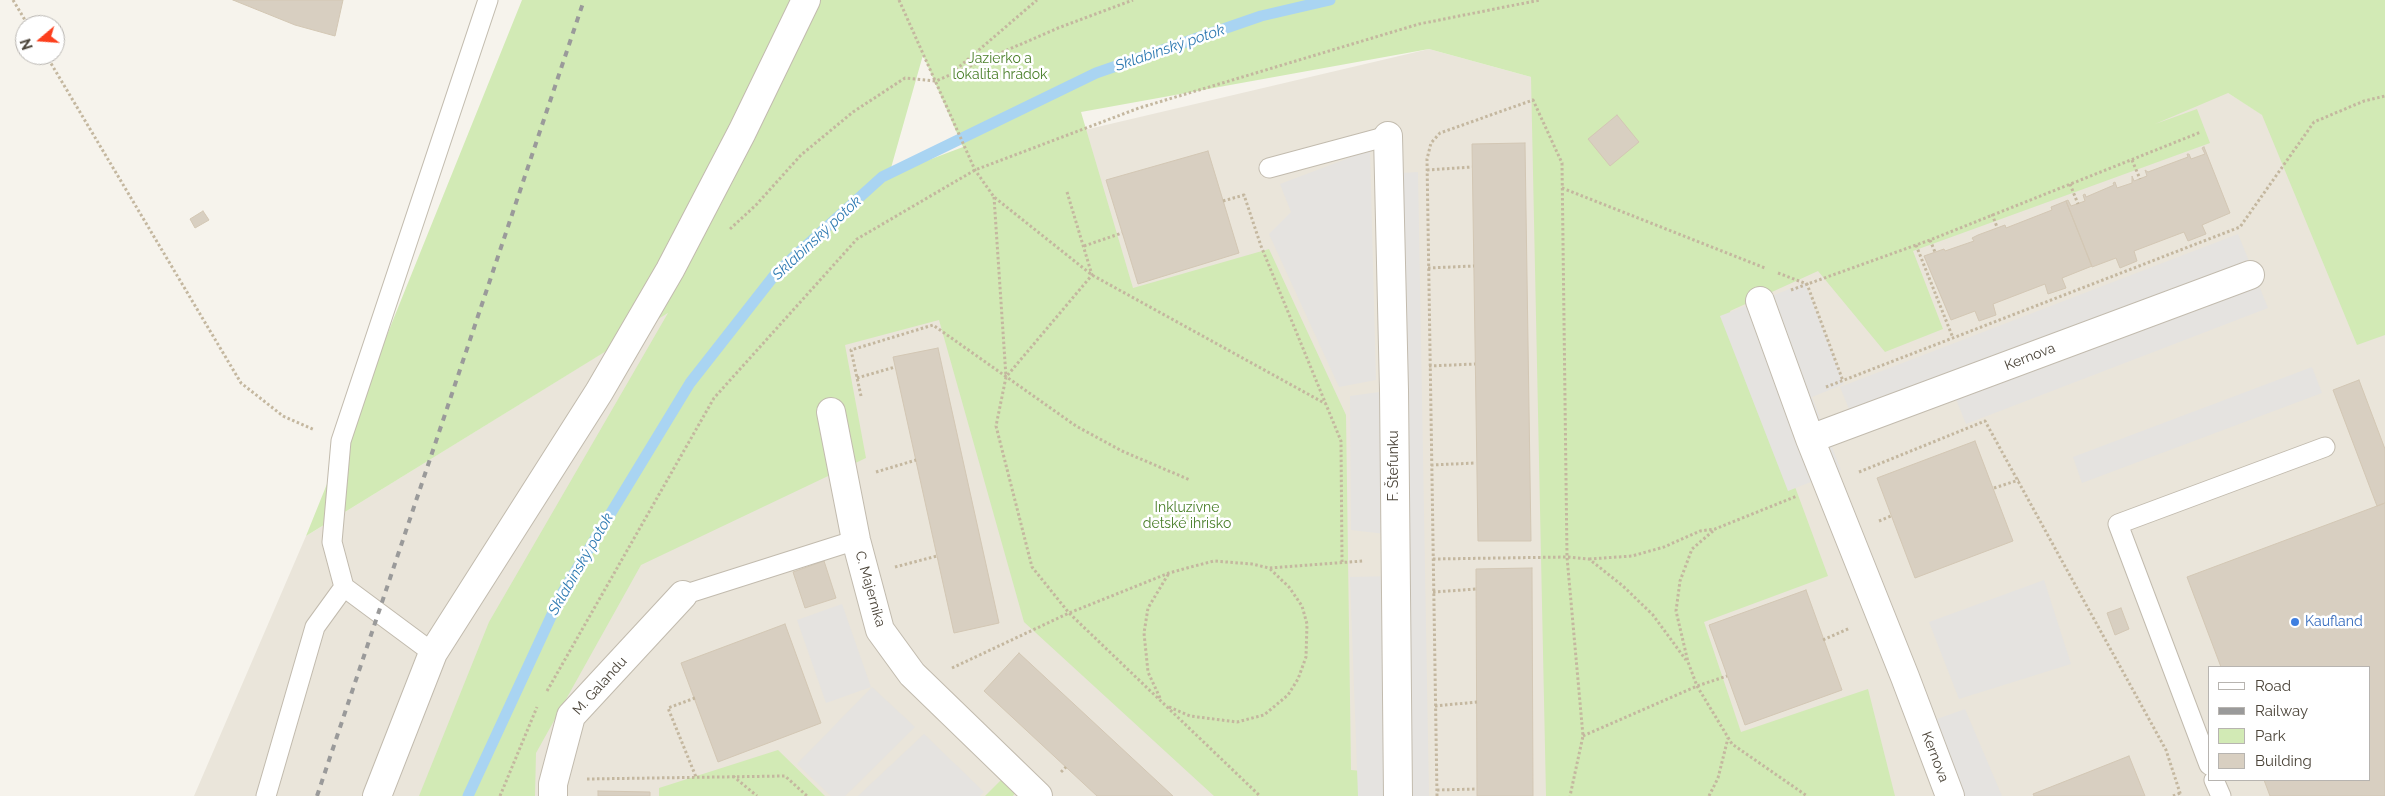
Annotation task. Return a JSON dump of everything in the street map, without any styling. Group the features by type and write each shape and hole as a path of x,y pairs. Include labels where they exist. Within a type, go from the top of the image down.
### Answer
{"street":[{"path":"377,796 433,653 600,392 666,278 742,132 806,0"},
{"name":"F. Štefunku","path":"1388,136 1394,390 1394,559 1398,796"},
{"name":"Kernova","path":"1810,440 2250,275"},
{"name":"Kernova","path":"1760,301 1810,440 1902,668 1950,796"},
{"name":"C. Majerníka","path":"830,412 856,540 880,630 912,674 1038,796"},
{"name":"M. Galandu","path":"553,796 553,784 571,716 683,595"}],"lane":[{"path":"433,653 344,587 332,542 341,441 488,0"},
{"path":"1269,168 1388,136"},
{"path":"2208,762 2118,524 2325,447"},
{"path":"683,595 856,540"},
{"path":"266,796 315,627 344,587"},
{"path":"2214,781 2221,796"}],"path":[{"path":"14,0 22,15"},
{"path":"899,0 975,170 994,197 1092,276 1326,404"},
{"path":"948,76 1037,0"},
{"path":"728,231 756,205 801,155 853,112 905,78 936,81 1058,28 1133,0"},
{"path":"500,796 532,716 714,398 857,240 975,170 1158,102 1419,24 1540,0"},
{"path":"52,65 241,383 283,416 341,441"},
{"path":"1796,399 2240,228 2314,122 2364,101 2385,96"},
{"path":"1437,796 1427,170 1431,143 1440,134 1533,100 1562,164 1567,557 1583,736 1570,796"},
{"path":"1760,301 1930,240 2201,132"},
{"path":"2132,160 2140,179"},
{"path":"1427,170 1472,167"},
{"path":"2070,184 2078,204"},
{"path":"1562,188 1807,284 1843,381"},
{"path":"1067,192 1092,276"},
{"path":"1223,201 1244,195 1261,246 1341,441 1342,562"},
{"path":"994,197 1006,377 996,426 1032,567 1069,613 1162,700"},
{"path":"1992,214 1997,227"},
{"path":"1084,246 1122,233"},
{"path":"1930,240 1935,252"},
{"path":"1916,245 1953,338"},
{"path":"1428,268 1474,266"},
{"path":"1006,377 1092,276"},
{"path":"863,406 851,350 933,325 1076,426 1122,451 1190,480"},
{"path":"1429,366 1475,364"},
{"path":"857,378 896,367"},
{"path":"1433,559 1567,557 1589,559 1632,556 1664,547 1700,531 1714,529 1985,422 2019,480 2166,750 2181,795 2173,796"},
{"path":"876,472 916,460"},
{"path":"874,463 878,482"},
{"path":"1431,464 1476,463"},
{"path":"1994,488 2019,480"},
{"path":"1714,529 1692,549 1680,581 1676,611 1688,662 1697,686 1732,744 1807,796"},
{"path":"895,568 937,556"},
{"path":"893,558 897,577"},
{"path":"949,670 1069,613 1170,573 1214,561 1252,564 1269,568 1394,559"},
{"path":"1589,559 1623,586 1652,615 1688,662"},
{"path":"1166,706 1190,716 1237,722 1264,715 1288,696 1298,679 1306,657 1307,624 1302,606 1289,587 1269,568"},
{"path":"1170,573 1148,608 1144,633 1148,672 1166,706 1260,796"},
{"path":"1433,592 1477,589"},
{"path":"1583,736 1697,686 1727,676"},
{"path":"695,698 668,708 696,777"},
{"path":"1435,706 1477,702"},
{"path":"1709,796 1718,778 1728,737"},
{"path":"733,776 757,796"},
{"path":"584,780 785,776 807,796"},
{"path":"1437,790 1477,789"}],"shaded area":[{"path":"1429,49 1531,77 2171,57 2385,192 2385,796 194,796 306,536 889,176"},
{"path":"1370,150 1376,380 1339,387 1269,234 1291,212 1280,184"},
{"path":"1418,172 1429,796 1413,796 1401,173"},
{"path":"2238,234 2268,308 1966,424 1947,377 1851,414 1840,387"},
{"path":"1805,283 1844,384 1812,397 1841,470 1788,491 1720,316"},
{"path":"2312,367 2322,393 2082,483 2073,457"},
{"path":"1394,390 1394,535 1351,530 1350,396"},
{"path":"1394,576 1398,796 1358,796 1350,577"},
{"path":"2044,580 2071,664 1959,699 1929,622"},
{"path":"842,604 871,687 826,703 797,620"},
{"path":"872,687 915,727 845,796 831,796 797,764"},
{"path":"1965,709 2002,796 1950,796 1923,724"},
{"path":"924,734 984,792 980,796 858,796"}],"green space":[{"path":"522,0 2385,0 2385,335 2357,345 2262,115 2228,93 2155,124 2197,109 2210,143 1913,251 1943,329 1885,352 1818,271 1730,311 1828,576 1704,622 1741,732 1868,689 1895,796 1546,796 1531,77 1429,49 1081,112 1133,288 1269,249 1346,415 1351,770 1362,771 1363,796 1214,796 1024,622 939,320 845,345 866,458 641,565 536,753 535,796 419,796 489,622 668,313 306,536","holes":["923,55 963,147 889,175"]},
{"path":"778,750 825,796 659,796 659,788"},
{"path":"1005,776 1018,789 1013,796 985,796"}],"building":[{"path":"233,0 343,0 335,36 295,25"},
{"path":"1617,115 1639,142 1610,166 1588,139"},
{"path":"1525,143 1531,541 1478,541 1472,144"},
{"path":"2204,147 2230,213 2202,225 2206,234 2188,241 2184,232 2134,251 2137,261 2120,268 2116,258 2092,267 2066,201 2068,200 2071,206 2085,201 2083,195 2085,194 2086,197 2114,185 2113,183 2115,182 2117,188 2132,183 2132,176 2134,181 2147,176 2145,170 2148,172 2188,157 2187,154 2189,154 2191,159 2205,154 2202,148"},
{"path":"1208,151 1239,253 1138,284 1106,180"},
{"path":"2066,201 2092,266 2062,278 2066,288 2048,294 2045,284 1993,304 1996,315 1979,321 1975,311 1951,320 1924,256 1974,241 1972,238 1978,235 2005,225 2006,228 2052,210 2051,207"},
{"path":"203,211 209,220 195,228 190,219"},
{"path":"938,348 999,623 954,633 893,357"},
{"path":"2359,380 2385,449 2385,503 2377,506 2333,390"},
{"path":"1975,441 2013,541 1915,578 1877,478"},
{"name":"Kaufland","path":"2385,503 2385,796 2270,796 2264,781 2370,781 2370,666 2221,666 2187,577"},
{"path":"824,561 836,598 805,608 793,572"},
{"path":"1532,568 1533,796 1477,796 1476,569"},
{"path":"1806,590 1842,690 1745,725 1709,625"},
{"path":"2121,608 2129,629 2115,635 2107,613"},
{"path":"785,624 821,723 718,762 681,663"},
{"path":"1019,653 1173,796 1097,796 984,691"},
{"path":"2129,756 2145,796 2034,796 2033,794"},
{"path":"598,791 650,792 650,796 598,796"}],"waterway":[{"name":"Sklabinský potok","path":"468,796 561,595 690,383 777,272 882,177 1096,73 1261,16 1330,0"}],"railway":[{"path":"317,796 584,0"}],"place":[{"name":"Kaufland","path":"2295,622"}],"park label":[{"name":"Jazierko a lokalita hrádok","path":"1000,68"},
{"name":"Inkluzívne detské ihrisko","path":"1187,516"}]}
